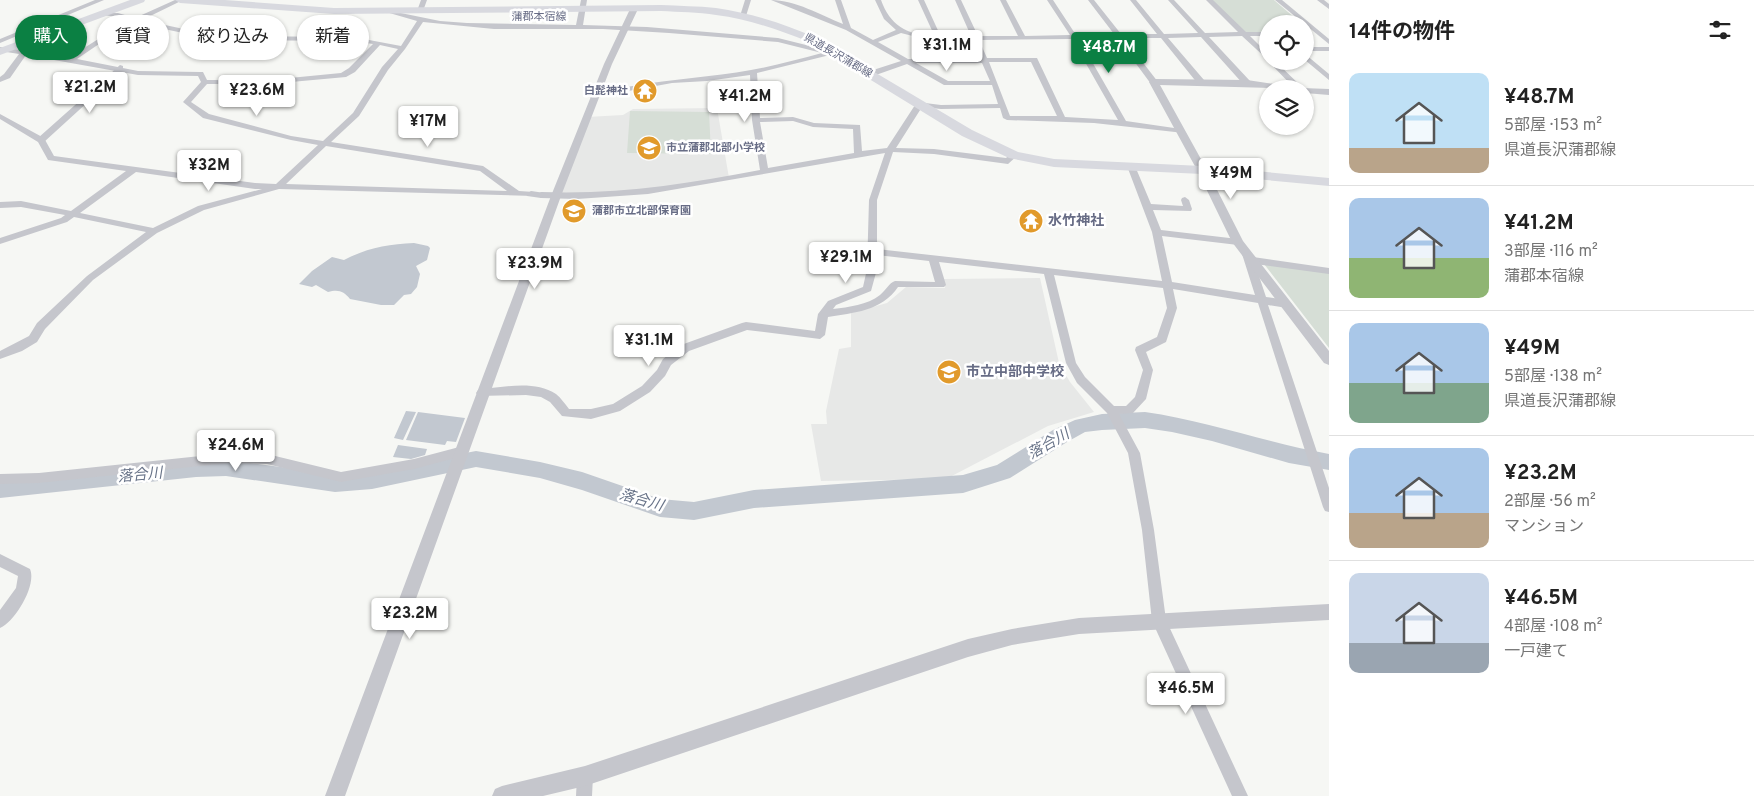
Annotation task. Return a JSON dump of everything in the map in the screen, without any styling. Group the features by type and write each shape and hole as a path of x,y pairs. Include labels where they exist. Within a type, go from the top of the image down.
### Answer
{"highway":[{"path":"1,48 107,0"},
{"path":"1,48 140,0"}],"main road":[{"path":"1,48 116,0"},
{"path":"1,48 120,0"},
{"name":"県道長沢蒲郡線","path":"180,0 245,3 317,11 388,11 583,5 634,9 695,10 743,16 792,31 834,52 967,133 1014,155 1054,163 1202,170 1329,182"}],"street":[{"path":"1,48 101,0"},
{"path":"1,48 146,0"},
{"path":"149,15 180,0"},
{"path":"743,16 748,0"},
{"path":"774,0 848,29 947,83 995,83"},
{"path":"798,0 800,9"},
{"path":"838,0 848,29"},
{"path":"878,0 887,20 903,30 925,38 1075,38 1259,34"},
{"path":"921,0 939,39"},
{"path":"958,0 995,83 1007,118 1062,118 1123,122 1181,131"},
{"path":"1002,0 1023,38"},
{"path":"1050,0 1075,38 1123,122"},
{"path":"1091,0 1154,82 1202,170 1238,242 1329,360"},
{"path":"1133,0 1201,82"},
{"path":"1171,0 1246,83"},
{"path":"1209,0 1257,48"},
{"path":"1278,0 1329,42"},
{"path":"1320,0 1329,7"},
{"path":"579,27 583,5"},
{"path":"335,796 556,196 608,64 634,9"},
{"path":"0,355 18,348 33,339 41,326 90,278 154,231 201,208 278,187 356,114 385,69 403,48 422,10"},
{"name":"蒲郡本宿線","path":"422,10 489,26 625,28 778,40 822,52 834,52"},
{"path":"105,14 118,15"},
{"path":"169,28 226,39 353,39 403,48"},
{"path":"873,42 903,30"},
{"path":"1314,34 1329,34"},
{"path":"68,61 97,42"},
{"path":"378,43 352,70 343,75 268,82 205,82 187,102 206,116 291,138 483,169 516,194"},
{"path":"1,48 15,50"},
{"path":"1314,49 1329,49"},
{"path":"599,89 623,90 672,81 707,79 752,72 834,52"},
{"path":"0,80 7,76 18,60"},
{"path":"870,74 908,61 1034,60 1062,118"},
{"path":"68,61 120,68 138,73 200,74 205,82"},
{"path":"1314,64 1329,78"},
{"path":"42,140 120,68"},
{"path":"1280,70 1290,80"},
{"path":"752,72 756,120 764,171"},
{"path":"1154,82 1259,84"},
{"path":"1314,91 1329,92"},
{"path":"482,394 520,391 539,392 550,396 566,413 591,414 616,408 646,389 661,373 666,362 685,348 746,326 820,335 823,314 832,303 867,289 872,269 873,200 890,150 920,104 941,107 1003,106"},
{"path":"0,116 42,140 51,158 255,186 278,187 556,196 638,194 890,150 953,154 1008,161 1014,155"},
{"path":"756,120 793,119 813,125 857,127 858,156"},
{"path":"1112,411 1129,410 1140,399 1148,370 1140,350 1162,339 1172,308 1157,232 1131,166"},
{"path":"0,240 64,220 133,170"},
{"path":"1147,207 1188,209 1185,200"},
{"path":"0,206 21,204 74,213 154,231"},
{"path":"1157,232 1238,242"},
{"path":"871,251 1168,285 1287,304"},
{"path":"823,314 852,309 882,300 890,294 895,284 941,285 933,257"},
{"path":"1249,257 1329,270"},
{"path":"1249,257 1329,507"},
{"path":"1048,271 1071,363 1081,380 1112,411 1134,453 1148,530 1159,621 1240,796"},
{"path":"0,479 38,478 229,458 267,459 341,477 414,464 462,452"},
{"path":"0,560 25,573 26,580 15,602 0,621"},
{"path":"502,796 585,776 968,648 1012,637 1079,626 1329,612"},
{"path":"584,796 585,776"}],"shaded area":[{"path":"1212,0 1274,0 1292,15 1259,15 1259,32 1243,32"},
{"name":"市立蒲郡北部小学校","path":"717,108 729,178 638,194 556,196 587,117 623,115 633,109"},
{"path":"630,111 709,112 711,154 627,153"},
{"path":"414,243 430,248 427,260 416,266 420,274 417,287 411,294 404,295 394,305 381,305 350,299 340,291 328,292 316,285 312,287 299,284 312,271 332,257 344,260 378,247"},
{"path":"1264,264 1329,273 1329,348"},
{"name":"市立中部中学校","path":"1040,278 1059,363 1070,382 1094,412 1048,426 946,479 821,481 811,424 827,424 826,411 839,349 851,347 851,313 887,303 906,287 945,288 944,279"},
{"path":"406,411 416,412 403,440 394,438"},
{"path":"418,412 465,418 456,442 447,441 445,445 406,440"},
{"path":"398,445 427,449 425,455 411,459 393,457"}],"waterway":[{"name":"落合川","path":"0,489 196,469 226,468 335,483 372,480 476,459 540,470 582,481 660,508 694,511 754,499 963,484 1003,472 1060,436 1082,425 1145,420 1212,433 1289,455 1329,462"}],"place":[{"name":"白髭神社","path":"645,91"},
{"name":"市立蒲郡北部小学校","path":"649,148"},
{"name":"蒲郡市立北部保育園","path":"574,211"},
{"name":"水竹神社","path":"1031,221"},
{"name":"市立中部中学校","path":"949,372"}]}
